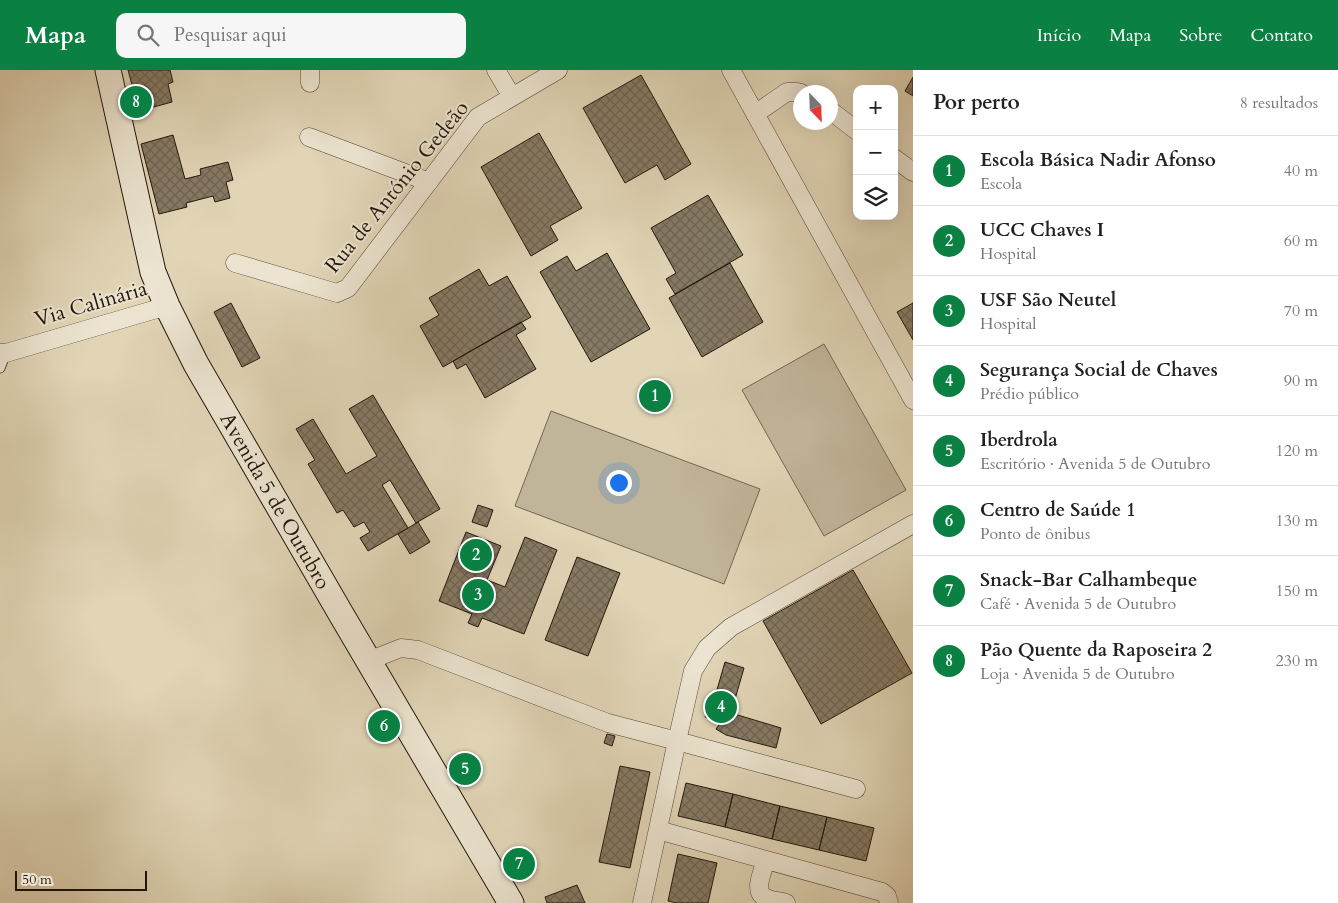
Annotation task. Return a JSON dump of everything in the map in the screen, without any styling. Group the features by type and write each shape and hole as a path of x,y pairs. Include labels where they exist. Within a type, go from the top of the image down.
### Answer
{"main road":[{"name":"Avenida 5 de Outubro","path":"108,70 148,252 153,272 166,306 196,364 511,903"}],"street":[{"path":"496,70 512,97"},
{"name":"Rua de António Gedeão","path":"235,263 337,293 348,288 478,117 558,70"},
{"path":"735,72 755,114 913,400"},
{"path":"755,114 787,92 793,92"},
{"path":"838,117 856,130"},
{"path":"309,136 429,182"},
{"path":"898,161 913,172"},
{"name":"Via Calinária","path":"2,358 166,306"},
{"path":"642,903 693,672 707,648 731,627 913,524"},
{"path":"368,661 401,648 418,650 608,722 856,789"},
{"path":"658,830 882,892 887,896 889,903"},
{"path":"766,860 758,888 760,894 765,898 786,903"}],"shaded area":[{"path":"824,344 906,490 824,536 742,390"},
{"path":"551,411 760,489 724,584 515,506"}],"building":[{"path":"128,70 170,70 173,82 168,84 172,102 139,111"},
{"path":"641,75 691,164 665,180 657,165 625,183 583,108"},
{"path":"913,77 913,96 905,91"},
{"path":"539,133 582,208 550,226 558,240 531,256 481,167"},
{"path":"173,135 185,179 201,175 200,169 228,162 233,180 226,182 230,198 215,202 213,196 186,203 187,207 159,214 141,144"},
{"path":"708,195 743,255 675,294 666,279 676,273 651,228"},
{"path":"607,253 650,329 591,362 540,272 567,256 576,271"},
{"path":"730,263 763,322 702,357 669,298"},
{"path":"479,269 489,286 507,276 531,317 443,367 420,326 439,315 429,298"},
{"path":"231,303 260,358 242,367 214,312"},
{"path":"913,303 913,340 897,312"},
{"path":"521,322 526,329 516,335 536,369 485,398 466,364 457,369 453,361"},
{"path":"373,395 440,509 416,523 390,480 382,485 408,528 368,551 360,538 370,532 364,522 354,527 343,510 337,513 308,464 315,460 296,429 313,419 346,474 377,456 349,409"},
{"path":"478,505 493,510 487,527 472,522"},
{"path":"418,522 430,542 410,554 398,534"},
{"path":"466,532 501,546 487,580 505,587 525,537 557,550 524,634 482,618 478,627 468,623 472,614 439,601"},
{"path":"577,557 620,573 588,656 545,640"},
{"path":"853,570 912,673 821,724 763,621"},
{"path":"725,662 744,668 731,713 781,728 776,748 726,735 716,729 722,721 705,717 711,699 714,700"},
{"path":"607,734 615,736 612,746 604,743"},
{"path":"620,766 650,772 630,868 599,862"},
{"path":"686,783 733,794 725,827 678,816"},
{"path":"733,794 780,806 772,839 725,827"},
{"path":"780,806 827,817 819,850 772,839"},
{"path":"827,817 874,828 866,861 819,850"},
{"path":"678,854 717,863 708,903 677,903 668,901"},
{"path":"577,885 585,903 547,903 545,897"}],"place":[{"name":"Pão Quente da Raposeira 2","path":"136,102"},
{"name":"Escola Básica Nadir Afonso","path":"655,396"},
{"name":"UCC Chaves I","path":"476,555"},
{"name":"USF São Neutel","path":"478,595"},
{"name":"Segurança Social de Chaves","path":"721,707"},
{"name":"Centro de Saúde 1","path":"384,726"},
{"name":"Iberdrola","path":"465,769"},
{"name":"Snack-Bar Calhambeque","path":"519,864"}]}
